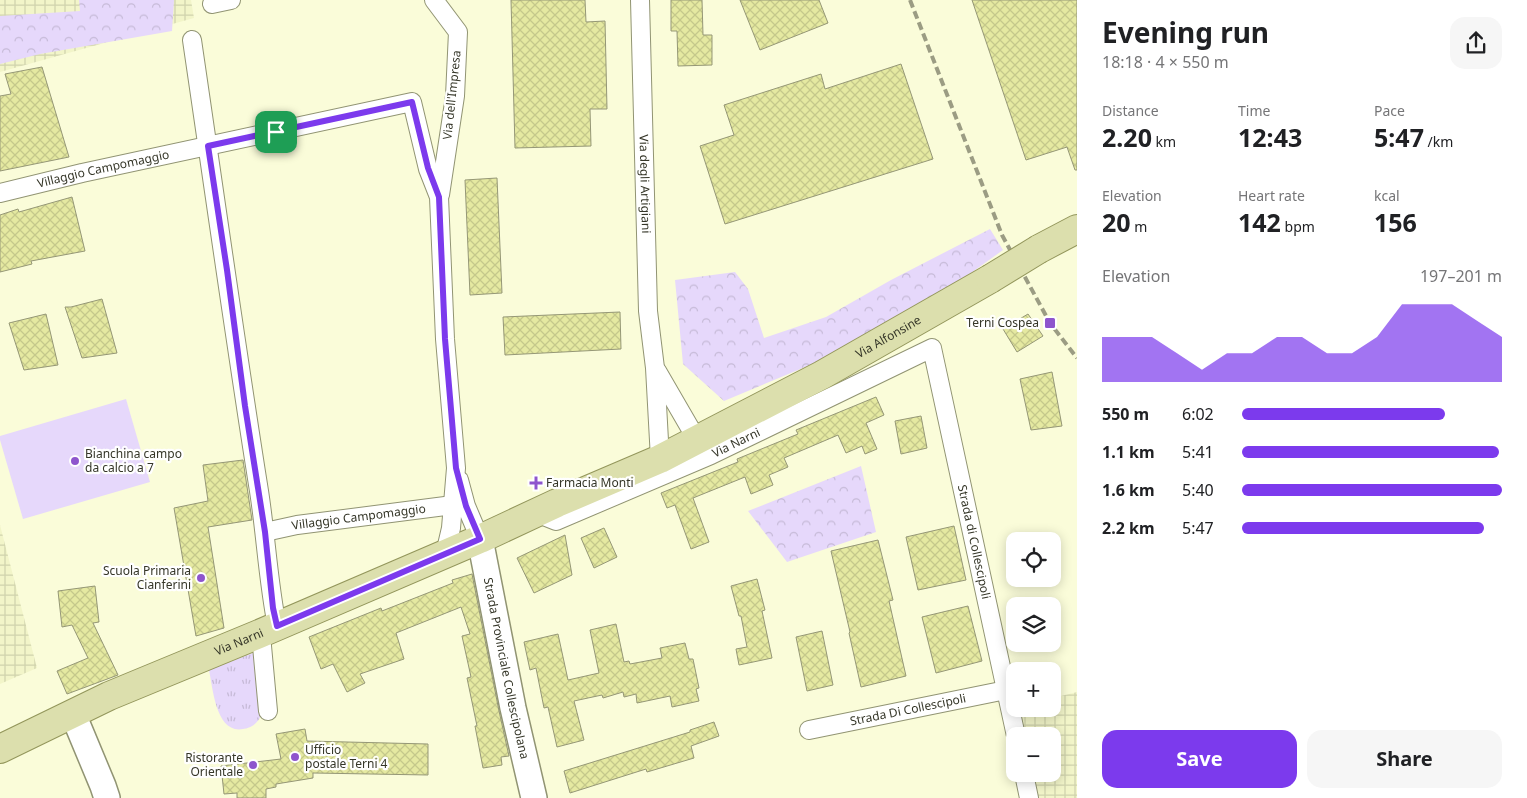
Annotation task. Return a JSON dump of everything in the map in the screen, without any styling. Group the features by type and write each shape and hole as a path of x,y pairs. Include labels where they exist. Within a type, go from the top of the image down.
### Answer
{"main road":[{"name":"Via Alfonsine","path":"697,440 822,375 1039,249 1077,229"},
{"name":"Via Narni","path":"0,749 109,696 480,539 660,459 697,440"}],"street":[{"path":"212,4 231,0"},
{"name":"Via dell'Impresa","path":"434,0 458,32 455,96 439,197"},
{"name":"Via degli Artigiani","path":"640,0 648,311 655,368 660,459"},
{"path":"192,40 265,532 273,608 262,646 268,711"},
{"name":"Villaggio Campomaggio","path":"0,193 82,173 412,102 428,168 439,197 445,339 456,468 451,528 445,554"},
{"name":"Via Narni","path":"536,513 556,521 711,455 932,348"},
{"name":"Strada di Collescipoli","path":"932,348 1006,690"},
{"name":"Via degli Artigiani","path":"655,368 697,440"},
{"name":"Villaggio Campomaggio","path":"456,468 466,506 480,539"},
{"name":"Villaggio Campomaggio","path":"265,532 297,525 453,505"},
{"name":"Strada Provinciale Collescipolana","path":"480,539 513,708 534,798"},
{"name":"Strada Di Collescipoli","path":"810,730 1006,690"},
{"path":"73,714 107,798"},
{"path":"1026,782 1029,798"}],"path":[{"path":"212,773 210,762 223,759"}],"shaded area":[{"path":"0,0 191,0 194,18 0,72"},
{"path":"0,525 37,668 0,684"},
{"path":"1077,692 1077,798 1034,798 1031,782 1061,782 1061,727 1020,727 1018,717 1061,717 1061,696"}],"green space":[{"path":"79,0 174,0 172,31 40,54 0,64 0,16 80,11"},
{"path":"990,229 1003,250 964,278 822,360 724,401 683,364 675,280 735,272 748,289 764,338 826,317 891,280"},
{"name":"Bianchina campo da calcio a 7","path":"126,399 150,482 23,519 0,436"},
{"path":"861,466 876,532 787,562 748,511"},
{"path":"258,651 261,715 252,726 234,729 221,718 217,709 209,670"}],"building":[{"path":"511,0 585,0 586,22 605,21 607,109 590,109 591,146 515,148"},
{"path":"671,0 702,0 703,35 712,35 712,65 678,66 677,31 671,31"},
{"path":"740,0 819,0 828,23 760,50"},
{"path":"972,0 1077,0 1077,170 1075,170 1067,147 1026,160"},
{"path":"901,64 933,159 725,224 700,146 734,135 724,105 821,74 825,89"},
{"path":"42,67 69,157 0,171 0,96 11,94 5,74"},
{"path":"497,178 502,293 470,295 465,180"},
{"path":"72,197 85,251 31,261 32,264 0,272 0,215 18,209 19,212"},
{"path":"102,299 117,353 82,358 65,307"},
{"path":"620,312 621,349 505,355 503,317"},
{"path":"46,314 58,365 24,370 9,323"},
{"name":"Terni Cospea","path":"1028,314 1043,336 1017,352 1003,329"},
{"path":"1052,372 1062,426 1031,430 1020,379"},
{"path":"876,397 884,415 866,423 877,449 865,454 862,446 846,453 838,435 784,458 788,467 769,475 773,485 751,494 745,477 693,498 709,542 691,549 675,505 667,508 661,493 738,462 737,459 798,434 796,430"},
{"path":"921,416 927,448 901,454 895,421"},
{"name":"Scuola Primaria Cianferini","path":"243,460 252,520 208,527 224,628 196,636 174,508 208,501 203,465"},
{"path":"954,526 966,580 918,590 906,537"},
{"path":"604,528 617,557 594,568 581,538"},
{"path":"565,535 572,575 534,593 517,558"},
{"path":"878,540 893,600 889,601 906,676 861,687 831,551"},
{"path":"472,574 509,756 501,757 502,765 483,768 467,678 471,677 462,636 470,634 461,607 396,633 404,659 360,674 365,683 347,692 333,664 321,669 309,637 381,608 382,611 453,583 452,580"},
{"path":"757,579 765,610 762,611 772,658 739,665 736,649 747,647 741,616 739,616 731,586"},
{"path":"95,586 99,622 93,623 118,675 67,694 57,671 88,658 72,625 62,627 58,591"},
{"path":"968,606 982,661 936,673 922,617"},
{"path":"616,624 624,662 629,661 630,664 662,658 660,648 685,643 689,659 693,659 699,688 696,689 699,701 672,707 670,696 637,703 636,694 624,697 623,692 603,698 602,695 574,701 584,740 557,747 548,707 544,708 536,668 530,670 524,642 558,634 568,680 599,673 590,630"},
{"path":"822,631 833,685 807,691 796,637"},
{"path":"714,722 719,736 691,746 694,758 647,772 646,769 570,793 564,771 690,732 690,730"},
{"path":"305,729 307,741 428,744 428,775 313,773 313,778 276,784 276,787 266,789 266,798 237,798 237,793 224,794 221,766 281,759 276,734"}],"railway":[{"path":"910,0 1002,235 1050,323 1077,358"}],"place":[{"name":"Terni Cospea","path":"1050,323"},
{"name":"Bianchina campo da calcio a 7","path":"75,461"},
{"name":"Farmacia Monti","path":"536,483"},
{"name":"Scuola Primaria Cianferini","path":"201,578"},
{"name":"Ufficio postale Terni 4","path":"295,757"},
{"name":"Ristorante Orientale","path":"253,765"}],"route":[{"path":"412,102 428,168 439,197 445,339 456,468 466,506 480,539 277,626 208,146 276,132 412,102"}]}
